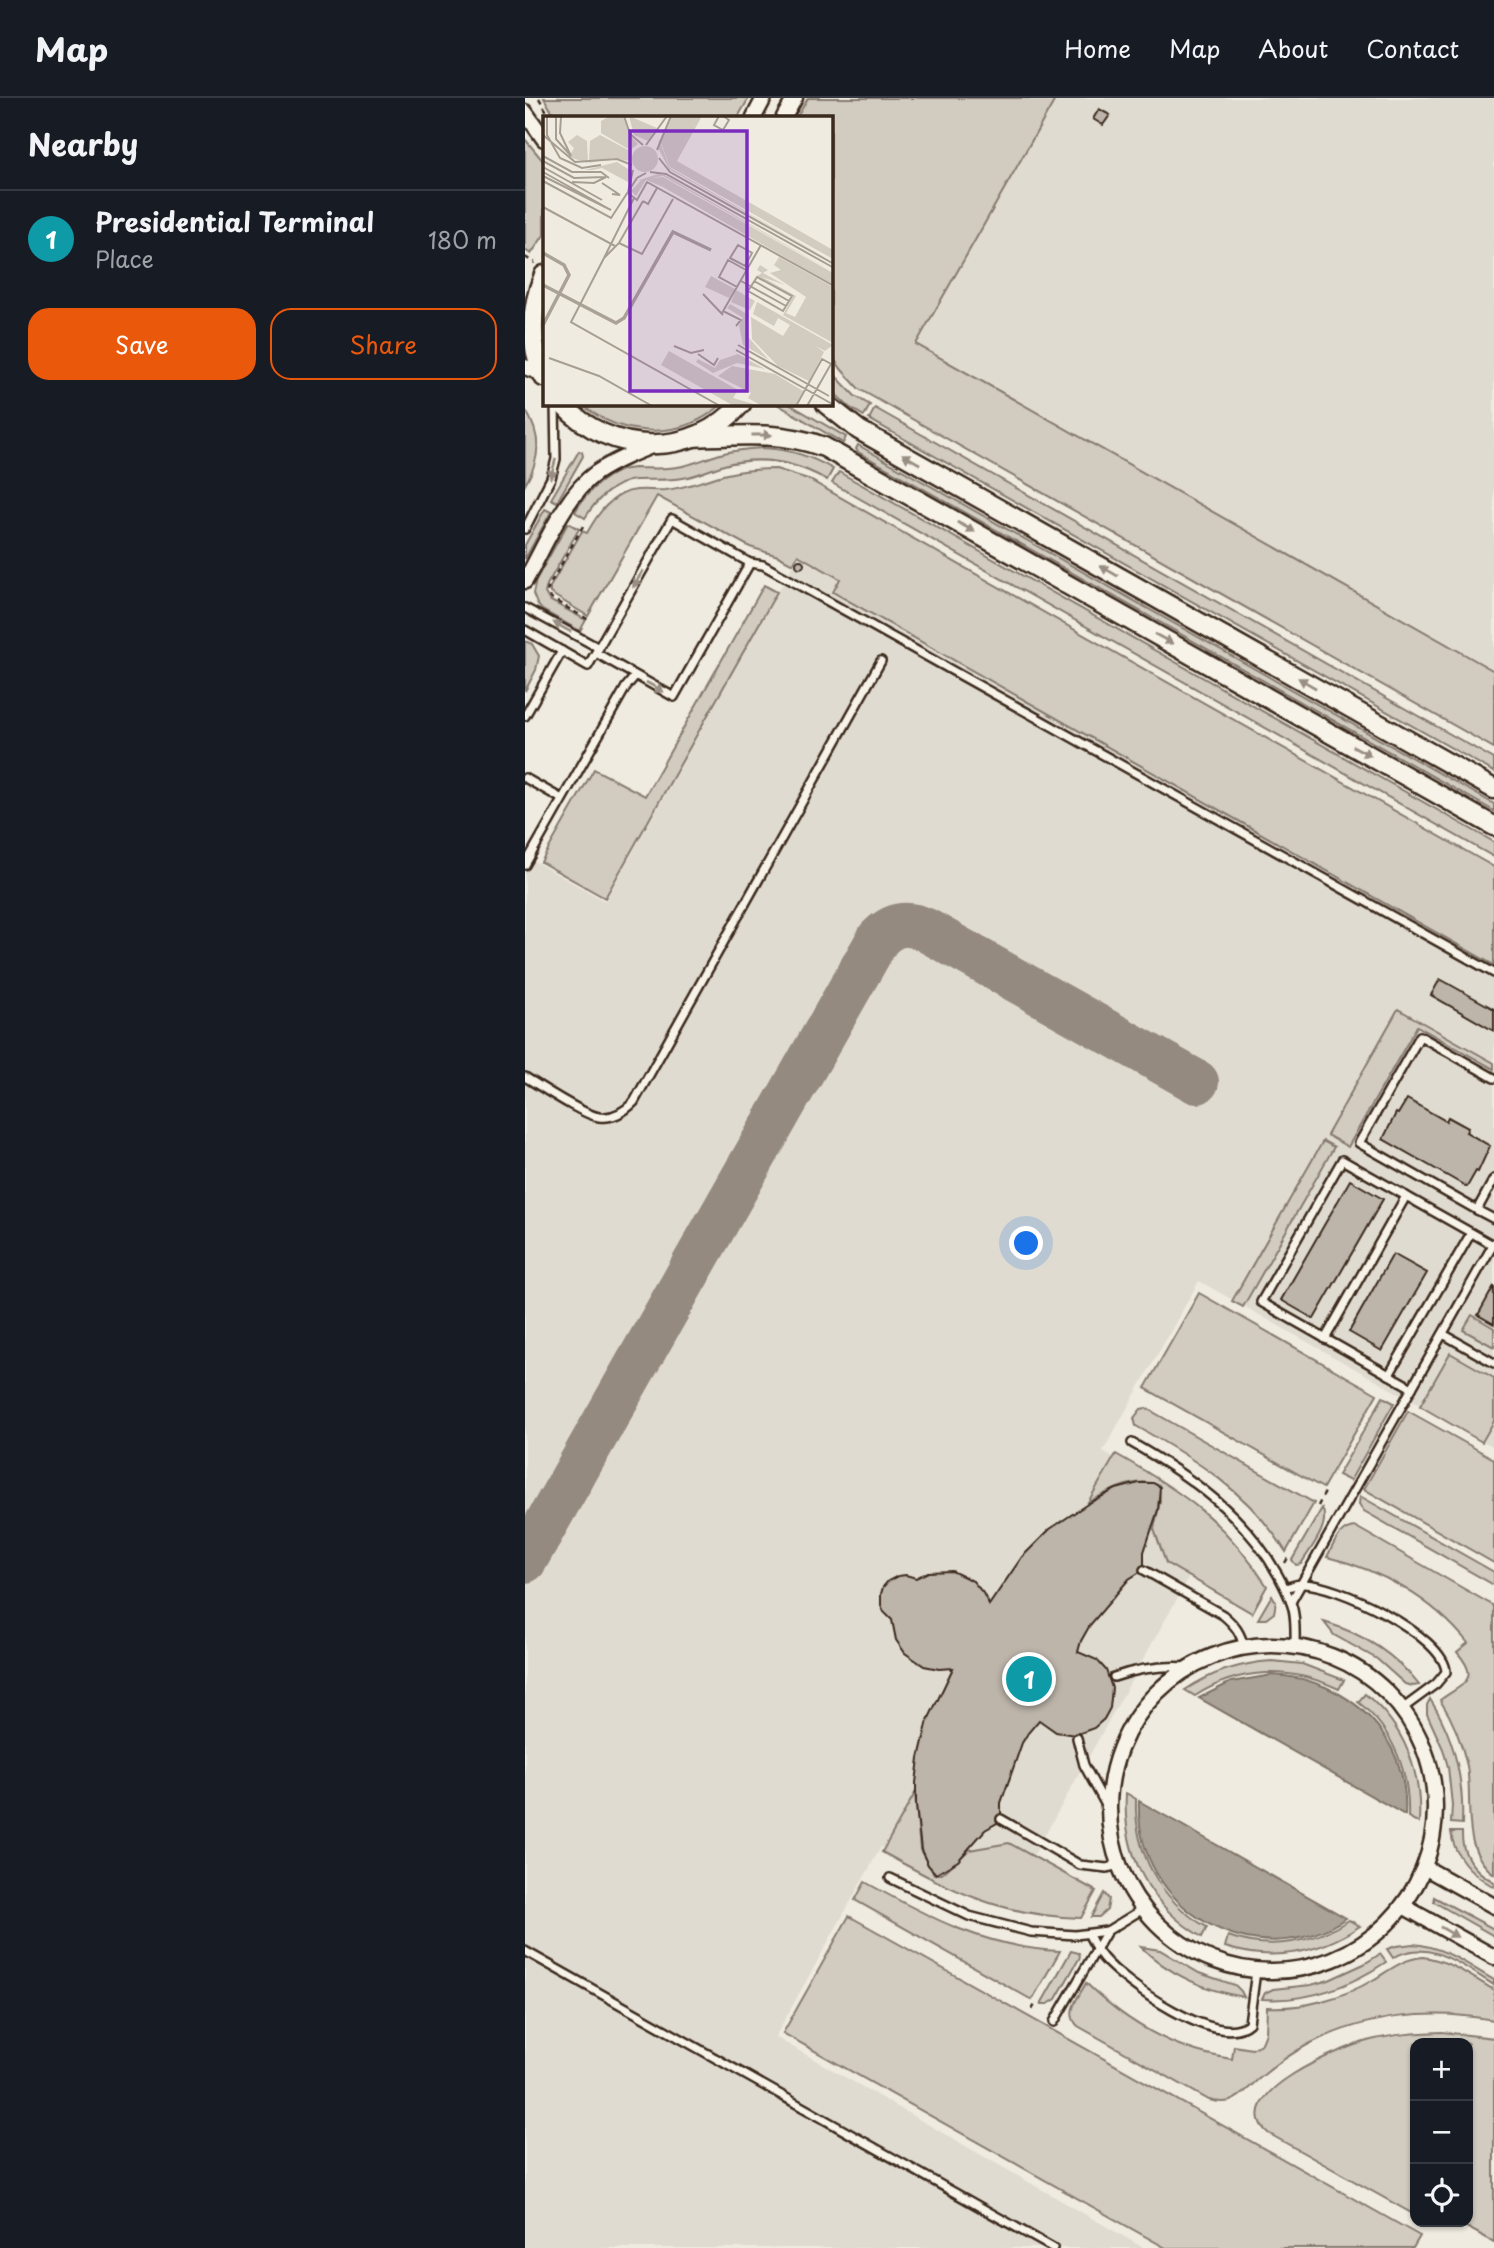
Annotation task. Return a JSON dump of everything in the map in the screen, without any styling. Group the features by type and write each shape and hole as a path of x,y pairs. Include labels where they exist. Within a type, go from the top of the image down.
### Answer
{"street":[{"path":"755,116 765,98"},
{"path":"785,116 795,98"},
{"path":"525,112 543,138"},
{"path":"543,278 536,299 533,324 535,350 543,376"},
{"path":"525,367 543,376"},
{"path":"564,406 583,423 605,436 630,443 656,445"},
{"path":"694,437 716,426 739,406"},
{"path":"829,406 859,430 1494,789"},
{"path":"525,581 582,486 614,462 656,445 694,437 772,435 806,440 824,447 1494,826"},
{"path":"1271,1645 1295,1647 1322,1653 1353,1667 1381,1687 1402,1709 1427,1757 1435,1791 1435,1825 1425,1867 1414,1889 1394,1917 1369,1940 1339,1957 1307,1968 1256,1971 1222,1964 1191,1950 1163,1930 1143,1909 1130,1891 1118,1865 1112,1843 1108,1809 1110,1784 1116,1759 1129,1727 1155,1694 1189,1667 1220,1654 1244,1648 1271,1645"},
{"path":"1425,1867 1494,1906"},
{"path":"1403,1906 1494,1957"}],"lane":[{"path":"525,529 551,478 556,459 555,406"},
{"path":"525,630 589,666 672,519 750,563 763,565 1494,973"},
{"path":"525,608 674,697 750,563"},
{"path":"525,716 562,651"},
{"path":"525,1077 585,1112 599,1117 624,1112 633,1102 881,661"},
{"path":"527,861 626,687 635,676"},
{"path":"525,778 562,799"},
{"path":"1494,1078 1420,1036 1359,1143 1494,1219"},
{"path":"1291,1602 1443,1334 1493,1244 1342,1160 1261,1302 1412,1388"},
{"path":"1477,1210 1494,1179"},
{"path":"1325,1339 1406,1196"},
{"path":"1389,1376 1471,1233"},
{"path":"1443,1334 1494,1363"},
{"path":"1132,1443 1182,1472 1231,1514 1253,1537 1271,1563 1291,1602 1295,1647"},
{"path":"1144,1570 1223,1615 1234,1624 1241,1635 1244,1648"},
{"path":"1285,1588 1301,1584 1341,1593 1382,1611 1430,1646 1443,1660 1446,1667 1443,1676 1402,1709"},
{"path":"1114,1677 1143,1668 1189,1667"},
{"path":"1077,1738 1084,1765 1108,1809"},
{"path":"1000,1819 1080,1865 1107,1868 1118,1865"},
{"path":"890,1878 956,1911 999,1925 1047,1934 1089,1935 1107,1931 1143,1909"},
{"path":"1055,2022 1107,1931"},
{"path":"1089,1935 1097,1950 1116,1971 1156,2001 1191,2019 1225,2030 1238,2030 1249,2023 1256,1971"},
{"path":"525,1951 1053,2248"}],"path":[{"path":"539,98 549,116"},
{"path":"583,526 547,592 550,598 589,620"},
{"path":"1318,1506 1326,1490"},
{"path":"1032,2010 1036,2003"}],"shaded area":[{"path":"544,98 749,98 739,116 554,116"},
{"path":"808,98 1056,98 916,344 1494,671 1494,748 859,389 833,358 833,116 798,116"},
{"path":"1050,98 1494,98 1494,676 913,350"},
{"path":"525,139 543,161 543,236 531,254 525,250"},
{"path":"833,373 855,396 870,405 864,416 849,407 833,392"},
{"path":"584,406 719,406 688,424 651,431 615,424"},
{"path":"780,406 792,406 846,437 843,443"},
{"path":"875,408 1494,759 1494,772 869,419"},
{"path":"525,409 537,438 537,456 525,485"},
{"path":"858,445 1494,804 1494,811 858,452"},
{"path":"763,448 799,454 833,469 827,480 790,464 764,460 738,462 683,478 635,480 620,484 606,493 585,518 575,512 599,483 616,472 634,468 677,467 725,453"},
{"path":"579,451 583,456 557,502 551,499"},
{"path":"776,469 808,479 1494,867 1494,965 833,592 840,579 798,555 793,564 750,547 657,496 588,616 550,593 550,587 582,531 587,533 601,511 622,494 638,490 673,489 739,472"},
{"path":"839,472 1494,842 1494,857 832,483"},
{"path":"545,509 551,512 525,559 525,545"},
{"path":"568,523 579,529 545,593 549,600 586,620 580,631 542,610 533,594 536,580"},
{"path":"798,556 1494,948 1494,1447 1199,1281 1103,1451 1162,1484 1211,1538 1012,1894 935,1877 881,1847 775,2037 1144,2248 525,2248 525,856 605,901"},
{"path":"764,585 777,592 605,898 541,862 594,769 645,796"},
{"path":"525,641 532,644 539,656 536,670 525,691"},
{"path":"1398,1009 1494,1063 1494,1069 1417,1026 1348,1147 1327,1135"},
{"path":"1323,1141 1334,1147 1243,1307 1232,1301"},
{"path":"1199,1293 1377,1394 1323,1488 1145,1388"},
{"path":"1472,1315 1494,1328 1494,1347 1463,1330"},
{"path":"1450,1353 1494,1378 1494,1421 1482,1442 1420,1406"},
{"path":"1383,1397 1394,1403 1350,1481 1338,1475"},
{"path":"1146,1408 1314,1503 1286,1552 1238,1494 1179,1451 1136,1426 1134,1418 1141,1409"},
{"path":"1408,1411 1494,1459 1494,1563 1364,1489"},
{"path":"1116,1454 1182,1495 1235,1543 1267,1586 1252,1613 1166,1563 1154,1529 1160,1501 1159,1485 1141,1482 1132,1484 1114,1489 1088,1502"},
{"path":"1360,1496 1494,1572 1494,1585 1364,1511 1359,1504"},
{"path":"1322,1508 1322,1529 1301,1564 1296,1565 1292,1560"},
{"path":"1356,1527 1494,1606 1494,1874 1483,1864 1476,1852 1470,1824 1467,1766 1463,1749 1440,1700 1467,1680 1468,1669 1457,1652 1468,1643 1439,1613 1405,1588 1367,1570 1327,1557 1341,1533"},
{"path":"1272,1595 1276,1602 1274,1613 1266,1619 1258,1619"},
{"path":"1324,1622 1351,1632 1376,1646 1388,1654 1419,1685 1405,1684 1377,1659 1334,1635"},
{"path":"1272,1661 1302,1664 1344,1680 1339,1689 1303,1676 1266,1673 1230,1679 1195,1696 1185,1690 1226,1670"},
{"path":"1272,1675 1300,1679 1326,1687 1369,1716 1385,1737 1397,1760 1404,1786 1405,1815 1199,1698 1231,1682"},
{"path":"1365,1694 1391,1721 1408,1752 1417,1786 1419,1823 1408,1817 1406,1784 1390,1739 1381,1725 1358,1702"},
{"path":"1430,1699 1446,1729 1456,1759 1462,1824 1451,1823 1448,1767 1427,1714"},
{"path":"915,1793 920,1850 934,1874 942,1874 969,1850 1009,1843 1096,1891 1081,1918 1025,1912 1001,1906 954,1889 882,1852"},
{"path":"1126,1793 1136,1799 1140,1838 1153,1873 1176,1903 1207,1927 1202,1937 1167,1910 1143,1876 1134,1857 1129,1836"},
{"path":"1139,1801 1346,1918 1311,1935 1275,1941 1240,1936 1207,1923 1179,1902 1157,1873 1143,1840"},
{"path":"1451,1832 1462,1832 1462,1841 1470,1862 1494,1882 1494,1887 1479,1877 1460,1857"},
{"path":"865,1882 935,1918 982,1937 1033,1949 1060,1951 1032,2000 855,1900"},
{"path":"1104,1893 1109,1899 1107,1910 1099,1917 1091,1917"},
{"path":"1434,1897 1494,1929 1494,1936 1434,1902"},
{"path":"849,1916 1420,2236 1413,2248 1166,2248 783,2033"},
{"path":"1349,1920 1360,1926 1328,1943 1295,1953 1260,1954 1225,1947 1228,1936 1260,1943 1291,1942 1321,1934"},
{"path":"1413,1944 1435,1948 1455,1957 1494,1980 1494,1985 1445,1956 1419,1950 1393,1958 1387,1949"},
{"path":"1141,1947 1160,1950 1199,1973 1235,1985 1244,1997 1188,1980"},
{"path":"1071,1951 1079,1953 1080,1957 1056,1999 1048,2004 1041,2004"},
{"path":"1380,1954 1386,1962 1357,1979 1327,1991 1295,1998 1262,1999 1265,1993 1273,1989 1329,1980"},
{"path":"1423,1957 1451,1965 1494,1990 1494,2020 1471,2016 1423,2015 1376,2020 1353,2026 1296,2051 1238,2097 1227,2102 1209,2100 1078,2026 1072,2015 1074,2005 1086,1983 1118,2011 1153,2033 1191,2049 1232,2059 1234,2046 1252,2049 1262,2043 1266,2033 1267,2007 1309,2004 1336,1997 1402,1963"},
{"path":"1442,2032 1494,2038 1494,2242 1466,2227 1473,2227 1473,2038 1410,2038 1410,2212 1268,2133 1259,2118 1262,2103 1274,2088 1293,2075 1315,2062 1357,2044 1398,2035"}],"building":[{"path":"1099,109 1110,115 1103,125 1093,119"},
{"path":"800,560 804,564 800,568 796,564"},
{"path":"1440,979 1494,1009 1494,1031 1431,995"},
{"path":"1407,1099 1446,1121 1448,1117 1468,1128 1466,1132 1490,1146 1478,1172 1476,1171 1467,1187 1383,1139 1396,1113 1398,1114"},
{"path":"1350,1180 1383,1199 1314,1319 1281,1300"},
{"path":"1393,1254 1427,1273 1382,1351 1349,1332"},
{"path":"1494,1286 1494,1324 1478,1315"},
{"path":"1139,1483 1153,1483 1160,1487 1158,1510 1144,1552 1144,1566 1129,1579 1090,1625 1078,1652 1097,1660 1106,1670 1112,1688 1110,1708 1104,1719 1094,1728 1075,1735 1056,1732 1039,1720 1022,1743 1001,1803 1001,1816 997,1823 985,1830 958,1861 936,1874 921,1850 916,1783 928,1720 953,1668 924,1666 905,1653 896,1640 892,1620 881,1605 883,1587 898,1576 916,1578 928,1572 952,1571 973,1581 989,1605 1022,1557 1050,1529 1116,1489"}],"taxiway":[{"path":"525,1561 878,939 889,930 906,925 926,930 1197,1082"}],"place":[{"name":"Presidential Terminal","path":"1029,1679"}]}
